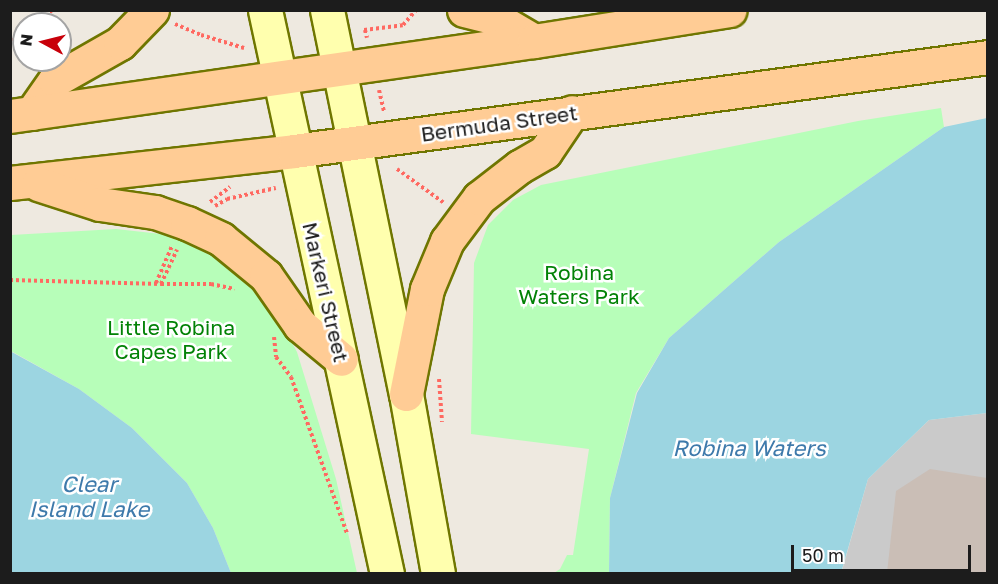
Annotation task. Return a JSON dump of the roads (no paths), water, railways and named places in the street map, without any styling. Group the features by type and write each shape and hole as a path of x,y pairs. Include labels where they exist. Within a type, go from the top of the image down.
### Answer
{"main road":[{"name":"Markeri Street","path":"265,10 387,573"},
{"path":"327,10 406,394 438,573"},
{"path":"464,10 495,18 534,41"},
{"path":"21,114 534,41 730,10"},
{"path":"21,114 55,80 120,43 161,16"},
{"name":"Bermuda Street","path":"19,182 294,151 987,57"},
{"path":"406,394 427,289 447,241 479,198 519,167 545,152 572,112"},
{"path":"19,182 100,204 155,212 187,223 221,239 266,276 300,325 341,359"}],"water":[{"name":"Robina Waters","path":"987,118 987,413 929,420 868,479 841,573 609,573 610,498 637,393 669,338 779,242 944,127"},
{"name":"Clear Island Lake","path":"10,351 79,389 132,428 187,483 213,528 231,573 11,573"}],"park label":[{"name":"Robina Waters Park","path":"579,284"},
{"name":"Little Robina Capes Park","path":"171,339"}]}
